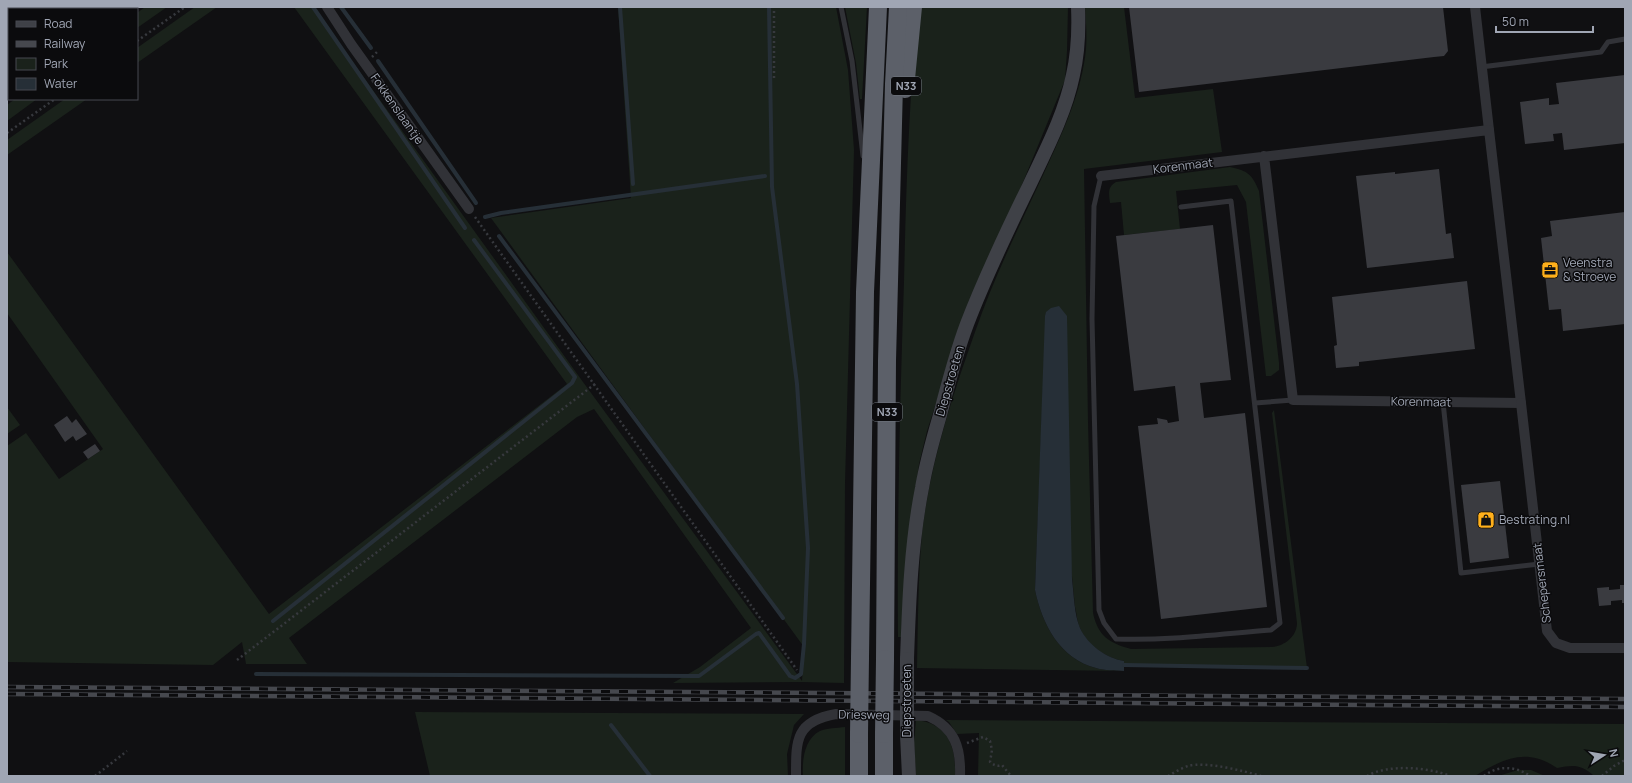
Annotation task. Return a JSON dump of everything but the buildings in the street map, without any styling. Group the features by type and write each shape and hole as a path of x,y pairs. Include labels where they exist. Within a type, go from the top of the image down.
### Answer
{"highway":[{"name":"N33","path":"859,776 865,300 878,7"},
{"path":"893,165 894,84 898,7"},
{"name":"N33","path":"884,776 888,361 893,165 905,91 913,7"}],"street":[{"name":"Fokkenslaantje","path":"328,7 351,44 469,209"},
{"name":"Diepstroeten","path":"909,776 907,735 907,659 909,597 914,540 922,488 950,376 967,324 1007,231 1052,136 1067,96 1078,50 1078,7"},
{"path":"1474,7 1521,403"},
{"name":"Korenmaat","path":"1102,176 1488,130"},
{"path":"1264,156 1293,400"},
{"name":"Korenmaat","path":"1293,400 1521,403"},
{"name":"Schepersmaat","path":"1521,403 1547,631 1556,643 1570,648 1625,648"},
{"name":"Driesweg","path":"796,776 796,744 804,728 810,723 826,716 836,714 928,716 942,724 948,730 958,747 961,760 960,776"}],"lane":[{"path":"841,7 852,62 863,158"},
{"path":"1482,67 1600,52 1608,42 1625,39"},
{"path":"865,173 868,210"},
{"path":"1102,176 1094,206 1092,319 1099,610 1104,623 1116,639 1135,640 1179,638 1270,630 1280,623 1231,201 1181,207"},
{"path":"1255,403 1293,400"},
{"path":"1443,402 1461,573 1539,564"}],"path":[{"path":"138,40 185,7"},
{"path":"774,7 774,78"},
{"path":"7,133 54,100"},
{"path":"469,209 595,384 797,670"},
{"path":"236,660 595,384"},
{"path":"958,747 983,737 990,742 992,747 990,762 998,766 1002,765 1011,776"},
{"path":"95,776 127,751"},
{"path":"1602,776 1614,766 1625,760"},
{"path":"1168,776 1188,766 1208,765 1239,770 1261,776"},
{"path":"1484,776 1495,769 1513,768 1530,776"},
{"path":"1367,776 1375,771 1400,769 1431,770 1450,776"}],"green space":[{"path":"145,7 167,7 138,27 138,12"},
{"path":"195,7 217,7 138,62 138,47"},
{"path":"294,7 313,7 583,382 802,681 804,647 491,218 631,198 618,7 836,7 848,70 854,150 845,483 844,683 673,683 700,667 751,628 594,409 577,417 289,638 307,664 246,664 242,642 213,665 7,662 7,446 26,433 59,479 103,449 7,313 7,252 269,614 567,384"},
{"path":"845,7 867,7 862,99 860,99 856,63"},
{"path":"918,7 1068,7 1067,51 1065,80 950,359 927,431 919,464 905,568 901,637 898,637 899,459 908,144"},
{"path":"1085,7 1124,7 1135,98 1213,89 1222,152 1084,169 1088,422 1093,613 1095,621 1101,633 1111,641 1131,649 1272,647 1281,645 1293,636 1297,623 1272,413 1274,410 1307,668 1124,665 1124,661 1104,654 1087,640 1079,626 1075,607 1046,312 1035,590 1042,615 1048,627 1063,648 1072,657 1099,669 1124,671 917,668 922,533 930,482 936,456 958,381 990,291 1058,143 1076,97 1084,65 1086,49"},
{"path":"14,100 36,100 7,121 7,105"},
{"path":"64,100 86,100 7,155 7,140"},
{"path":"1230,167 1249,174 1259,191 1279,363 1279,370 1271,376 1266,376 1246,202 1237,185 1176,191 1180,229 1124,235 1121,202 1110,203 1110,188 1116,182"},
{"path":"7,407 20,425 7,434"},
{"path":"415,712 804,714 794,725 787,754 788,776 430,776"},
{"path":"916,720 927,722 936,726 943,731 948,738 954,755 955,776 916,776 914,743"},
{"path":"946,720 1625,724 1625,776 1594,776 1581,767 1568,766 1557,768 1535,758 1525,757 1505,760 1475,776 978,776 979,733 957,734"},
{"path":"845,727 845,776 803,776 805,751 810,739 820,731"},
{"path":"1518,770 1531,770 1545,776 1498,776"}],"water":[{"path":"1059,306 1067,316 1072,579 1075,611 1083,634 1098,650 1104,654 1124,661 1124,671 1099,669 1072,657 1055,638 1048,627 1042,615 1035,590 1045,316 1046,312 1051,308"}],"waterway":[{"path":"313,7 465,228"},
{"path":"341,7 371,48"},
{"path":"620,7 633,184"},
{"path":"256,674 699,676 759,633 790,676 795,678 801,674 804,644 808,548 797,384 772,187 769,7"},
{"path":"378,61 476,203"},
{"path":"485,217 501,213 765,176"},
{"path":"499,236 783,618"},
{"path":"273,621 572,383 575,377 474,240"},
{"path":"1124,665 1307,668"},
{"path":"611,725 650,776"}],"railway":[{"path":"7,687 1625,699"},
{"path":"7,694 1625,707"}],"place":[{"name":"Veenstra & Stroeve","path":"1550,270"},
{"name":"Bestrating.nl","path":"1486,520"}]}
